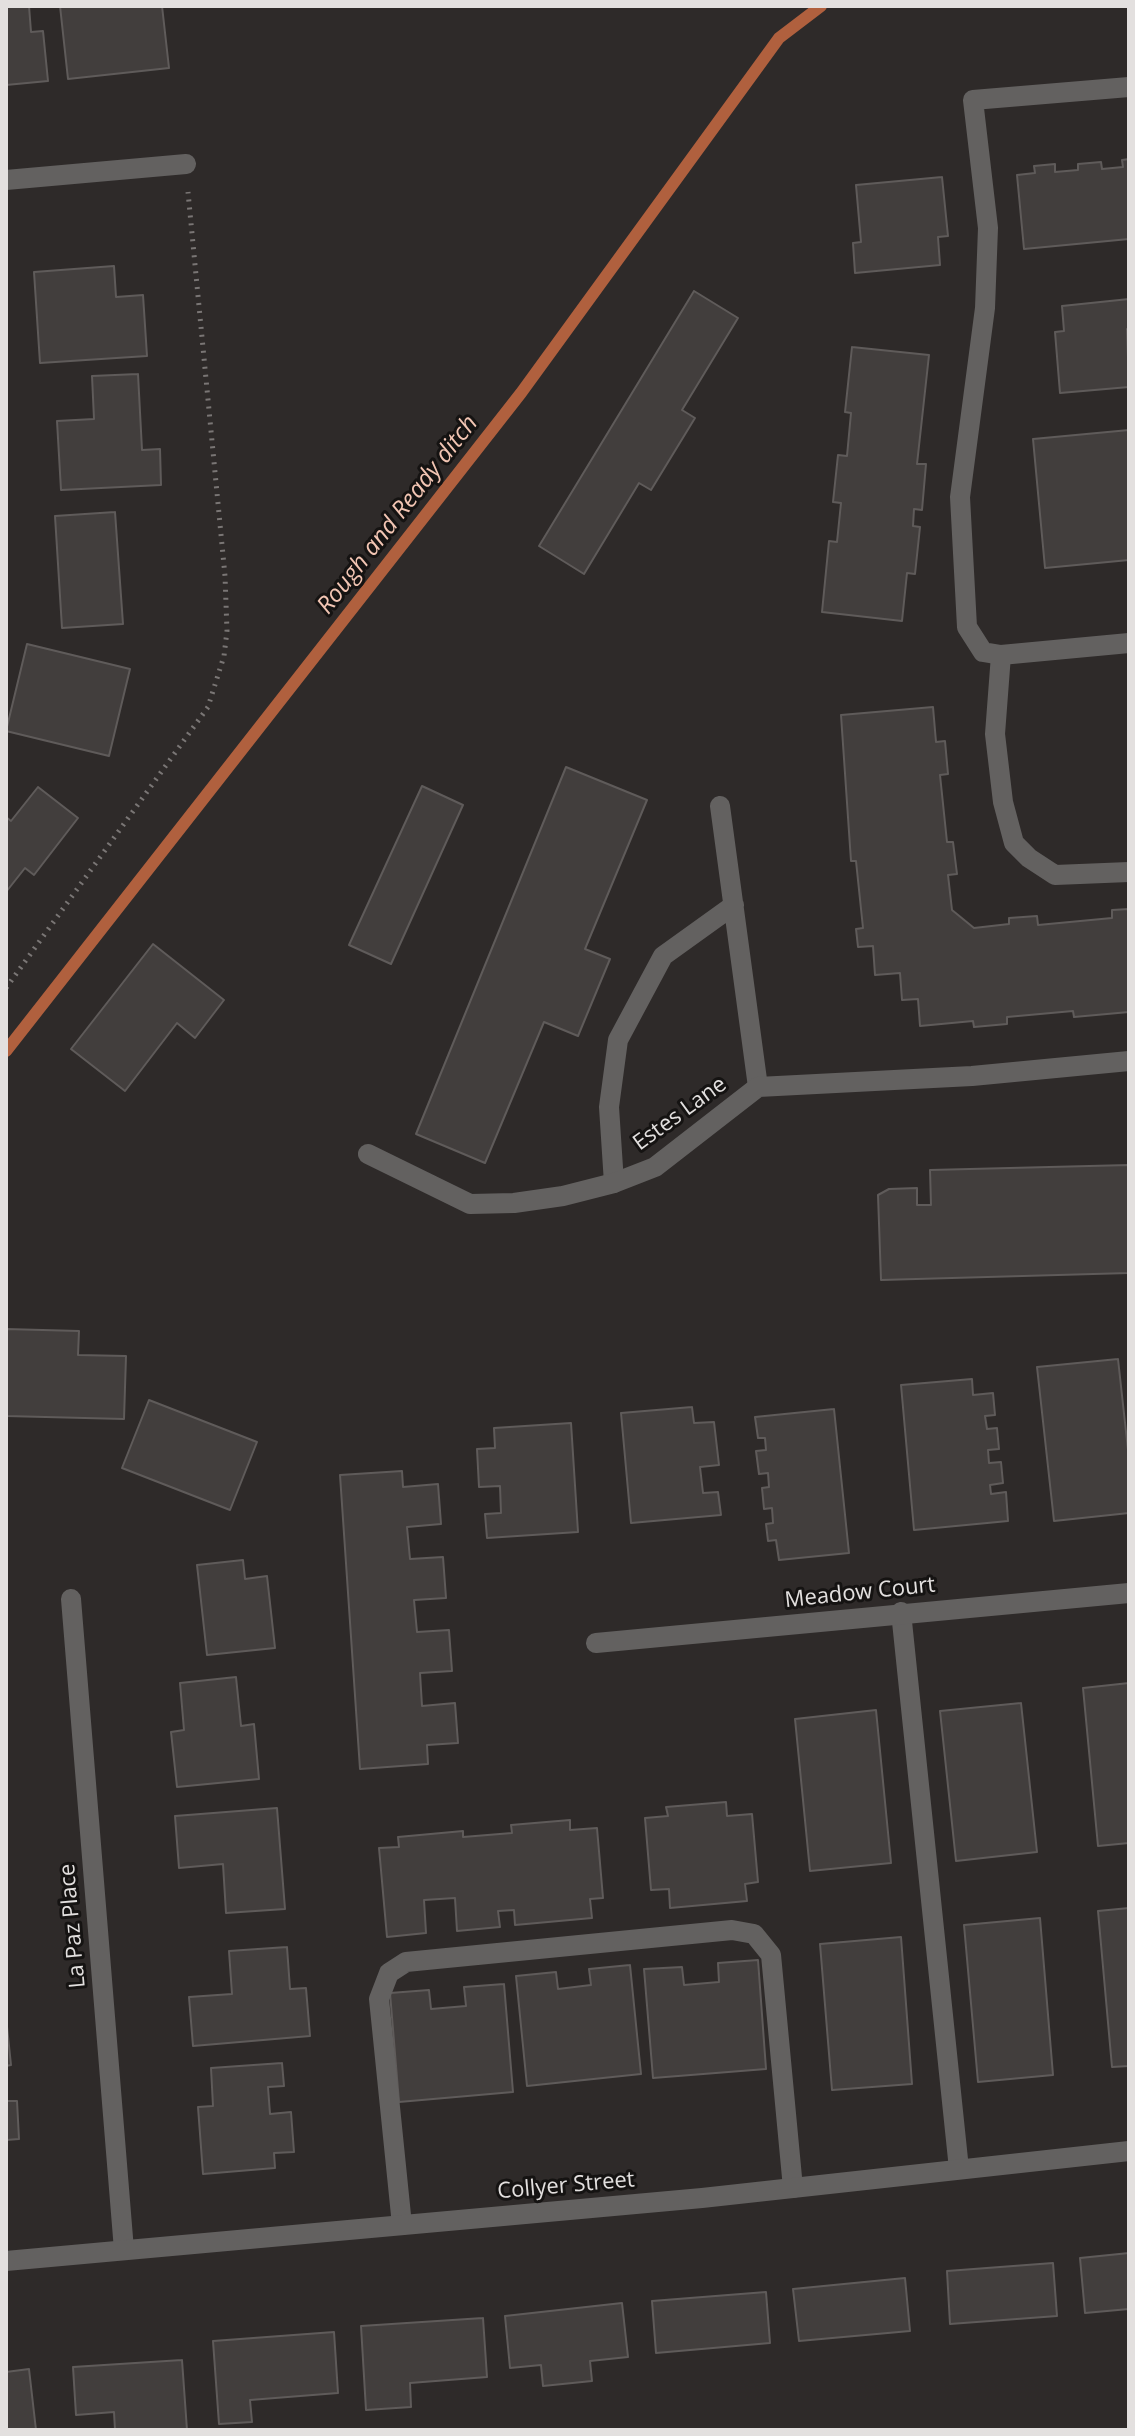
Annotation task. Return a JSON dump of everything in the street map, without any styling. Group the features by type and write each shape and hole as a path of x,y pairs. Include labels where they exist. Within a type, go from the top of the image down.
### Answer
{"street":[{"path":"1129,87 973,100 988,228 985,308 960,497 967,627 983,652 1001,655 1129,643"},
{"path":"6,180 186,164"},
{"path":"1001,655 995,734 1003,802 1014,843 1029,858 1055,875 1129,872"},
{"path":"720,806 758,1087"},
{"path":"614,1183 609,1107 618,1040 663,956 734,905"},
{"name":"Estes Lane","path":"368,1154 470,1204 514,1203 563,1196 614,1183 655,1167 758,1087 972,1076 1129,1061"},
{"name":"Meadow Court","path":"596,1643 1129,1593"},
{"name":"La Paz Place","path":"71,1599 124,2250"},
{"path":"901,1612 959,2169"},
{"path":"402,2225 379,1999 389,1973 406,1962 732,1930 754,1934 771,1955 793,2188"},
{"name":"Collyer Street","path":"6,2261 793,2188 1129,2151"}],"path":[{"path":"6,988 208,707 224,656 227,631 225,576 186,164"}],"building":[{"path":"6,6 29,6 31,32 43,31 48,81 6,85"},
{"path":"60,6 162,6 169,68 68,79"},
{"path":"1129,159 1129,239 1024,249 1017,175 1035,173 1034,166 1055,164 1055,172 1078,170 1078,164 1101,162 1102,169 1123,167 1122,160"},
{"path":"942,177 948,236 938,237 940,265 855,273 853,243 861,242 856,185"},
{"path":"114,266 116,297 143,295 147,356 40,363 34,272"},
{"path":"694,291 738,318 682,410 695,418 651,490 639,483 584,574 539,546"},
{"path":"1129,299 1129,387 1060,393 1055,332 1064,331 1062,306"},
{"path":"852,347 929,355 917,464 926,464 922,510 914,509 913,526 920,527 915,574 907,573 902,621 822,612 829,541 837,542 841,503 833,502 838,455 847,456 851,413 845,412"},
{"path":"138,374 142,450 160,449 161,485 61,490 57,421 94,419 92,376"},
{"path":"1129,430 1129,560 1045,568 1033,439"},
{"path":"115,512 123,624 62,628 55,516"},
{"path":"27,644 130,669 109,756 6,731"},
{"path":"933,707 936,742 945,741 948,774 940,775 947,842 953,842 957,874 948,875 952,910 974,928 1009,924 1009,918 1037,916 1038,925 1112,918 1112,910 1129,909 1129,1012 1074,1017 1073,1011 1007,1017 1007,1024 974,1027 973,1021 920,1026 918,999 902,1000 900,973 875,975 873,946 858,947 856,929 863,928 856,861 851,861 841,715"},
{"path":"566,767 647,800 585,949 610,959 578,1036 544,1022 485,1163 416,1134"},
{"path":"422,786 463,805 391,964 349,945"},
{"path":"38,787 78,818 34,875 25,868 6,892 6,817 11,821"},
{"path":"153,944 224,1000 195,1038 177,1023 125,1091 71,1049"},
{"path":"1129,1165 1129,1273 881,1280 878,1195 889,1189 917,1188 917,1205 931,1205 930,1170"},
{"path":"6,1329 79,1331 78,1355 126,1356 124,1419 6,1416"},
{"path":"1118,1359 1129,1459 1129,1513 1054,1521 1037,1367"},
{"path":"972,1379 973,1395 993,1393 995,1415 985,1416 987,1429 997,1428 999,1449 988,1450 989,1463 1001,1462 1003,1483 990,1485 991,1494 1006,1492 1008,1521 914,1530 901,1385"},
{"path":"149,1400 257,1442 230,1510 122,1468"},
{"path":"692,1407 694,1423 714,1422 719,1465 700,1467 703,1493 718,1492 721,1515 631,1523 621,1413"},
{"path":"834,1409 849,1553 779,1560 776,1540 768,1541 766,1524 773,1523 772,1508 764,1509 762,1488 769,1487 768,1473 759,1474 756,1451 766,1450 765,1438 758,1438 755,1417"},
{"path":"571,1423 578,1532 487,1538 485,1514 501,1513 500,1486 479,1487 477,1449 495,1448 494,1428"},
{"path":"402,1471 403,1487 438,1484 441,1524 407,1527 410,1559 443,1557 446,1598 414,1600 417,1632 449,1630 452,1671 420,1673 422,1706 455,1703 458,1743 427,1745 428,1764 360,1769 340,1475"},
{"path":"243,1560 245,1579 267,1576 275,1648 207,1655 197,1565"},
{"path":"236,1677 241,1726 254,1724 259,1779 177,1787 171,1732 184,1730 180,1683"},
{"path":"1129,1683 1129,1843 1098,1846 1083,1688"},
{"path":"1021,1703 1037,1852 956,1861 940,1711"},
{"path":"876,1710 891,1863 810,1871 795,1719"},
{"path":"726,1802 727,1816 752,1814 758,1882 745,1884 747,1901 670,1908 669,1889 651,1890 645,1818 668,1816 666,1807"},
{"path":"277,1808 285,1909 226,1913 223,1864 179,1868 175,1816"},
{"path":"570,1820 570,1830 597,1828 603,1898 590,1899 592,1918 515,1925 514,1910 498,1911 500,1927 457,1931 455,1898 424,1900 426,1933 387,1937 379,1848 399,1847 398,1837 463,1831 463,1837 512,1833 511,1825"},
{"path":"1129,1908 1129,2066 1112,2067 1098,1911"},
{"path":"1040,1918 1053,2075 978,2082 964,1925"},
{"path":"901,1937 912,2084 832,2090 820,1944"},
{"path":"287,1947 290,1989 306,1988 310,2036 193,2046 189,1997 232,1994 229,1951"},
{"path":"758,1960 766,2069 653,2078 644,1969 682,1967 684,1985 719,1982 718,1963"},
{"path":"630,1965 641,2074 527,2086 516,1976 556,1972 558,1989 591,1985 589,1969"},
{"path":"504,1984 513,2092 399,2102 390,1993 429,1990 431,2009 466,2006 464,1987"},
{"path":"6,2017 11,2065 6,2066"},
{"path":"282,2063 284,2086 268,2087 270,2114 291,2112 294,2152 274,2153 275,2168 203,2174 198,2107 213,2106 211,2068"},
{"path":"6,2101 17,2101 19,2139 6,2140"},
{"path":"1129,2253 1129,2309 1085,2313 1080,2258"},
{"path":"1053,2263 1057,2316 950,2324 947,2271"},
{"path":"905,2278 910,2331 799,2341 793,2289"},
{"path":"766,2292 770,2343 656,2353 652,2301"},
{"path":"622,2303 628,2357 590,2361 592,2381 543,2386 541,2365 510,2368 505,2316"},
{"path":"483,2318 487,2377 410,2383 411,2407 366,2410 361,2326"},
{"path":"334,2332 338,2393 250,2400 252,2422 219,2424 213,2341"},
{"path":"182,2360 187,2430 115,2430 114,2412 76,2415 73,2367"},
{"path":"29,2369 36,2430 6,2430 6,2372"}],"waterway":[{"name":"Rough and Ready ditch","path":"6,1051 521,393 779,38 821,6"}]}
